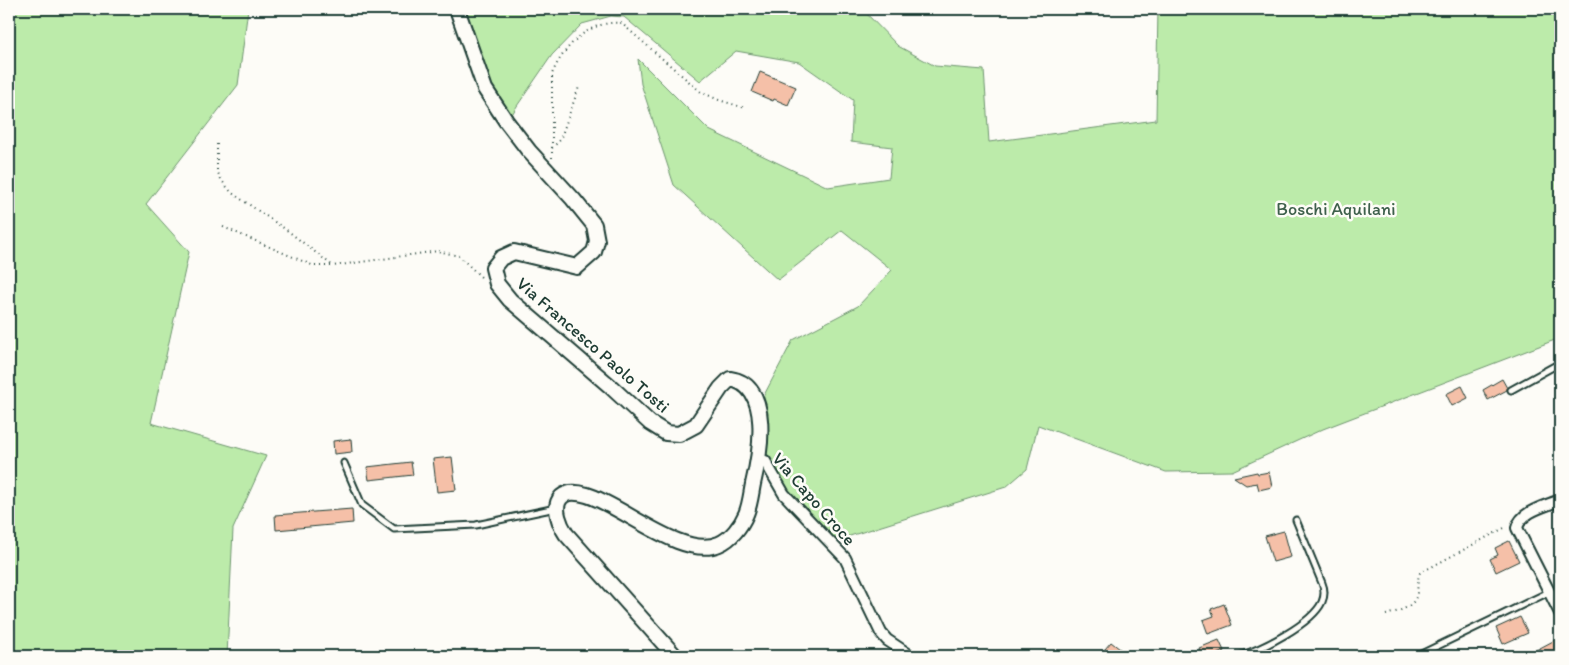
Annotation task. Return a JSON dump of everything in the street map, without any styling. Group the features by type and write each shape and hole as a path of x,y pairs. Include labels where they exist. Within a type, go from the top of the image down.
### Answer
{"main road":[{"name":"Via Francesco Paolo Tosti","path":"457,9 485,89 529,151 594,225 597,241 594,252 576,267 514,252 501,258 493,268 497,284 510,300 650,423 666,433 679,434 696,425 721,388 730,379 740,380 752,392 758,404 760,418 758,460 747,513 739,527 718,544 695,547 681,542 640,523 598,499 584,494 576,493 564,496 558,501 556,508"},
{"path":"556,508 559,522 571,541 675,656"}],"street":[{"name":"Via Capo Croce","path":"758,460 765,461 784,494 845,558 881,633 887,640 911,656"},
{"path":"1560,500 1525,515 1519,520 1517,528 1560,612"}],"lane":[{"path":"1512,390 1560,363"},
{"path":"344,463 362,506 394,529 476,526 556,508"},
{"path":"1239,656 1261,648 1293,630 1315,612 1322,601 1325,592 1296,520"},
{"path":"1421,654 1549,592"}],"path":[{"path":"552,175 552,74 569,46 585,32 599,25 614,22 622,23 702,92 719,100 745,108"},
{"path":"552,148 560,140 580,87"},
{"path":"217,144 217,171 222,181 232,193 288,231 333,266"},
{"path":"223,227 314,266 333,266 438,251 459,256 483,279 495,277"},
{"path":"1386,615 1406,608 1414,602 1417,596 1418,578 1420,573 1427,568 1519,520"}],"green space":[{"path":"9,9 248,9 238,85 146,204 189,252 151,423 266,456 233,529 227,656 9,656"},
{"name":"Boschi Aquilani","path":"457,9 862,9 898,46 935,66 984,70 989,142 1156,120 1158,9 1560,9 1560,338 1323,429 1232,471 1166,472 1038,425 1027,469 1006,487 837,540 824,536 793,501 765,461 768,442 763,397 793,340 858,306 892,270 842,230 778,280 674,185 641,84 638,59 709,130 828,187 889,178 892,147 851,142 853,100 799,62 736,51 700,81 624,17 611,16 582,24 552,55 510,118 490,87"}],"building":[{"path":"760,72 796,87 788,105 752,92"},
{"path":"1502,379 1507,390 1488,400 1483,390"},
{"path":"1462,386 1468,398 1452,406 1446,394"},
{"path":"351,439 352,452 334,454 333,441"},
{"path":"452,457 456,490 437,492 433,459"},
{"path":"411,462 413,475 369,480 367,467"},
{"path":"1257,472 1258,474 1269,472 1272,487 1259,490 1257,483 1246,485 1234,477"},
{"path":"352,509 353,523 276,530 275,515"},
{"path":"1284,531 1291,557 1273,562 1265,536"},
{"path":"1509,541 1519,561 1496,572 1490,559 1498,555 1495,548"},
{"path":"1224,604 1232,625 1208,634 1203,620 1214,616 1211,609"},
{"path":"1520,617 1528,633 1503,644 1496,628"},
{"path":"1219,640 1224,651 1212,656 1202,656 1199,648"},
{"path":"1555,640 1560,650 1560,656 1525,656"},
{"path":"1111,642 1129,656 1099,656"}]}
